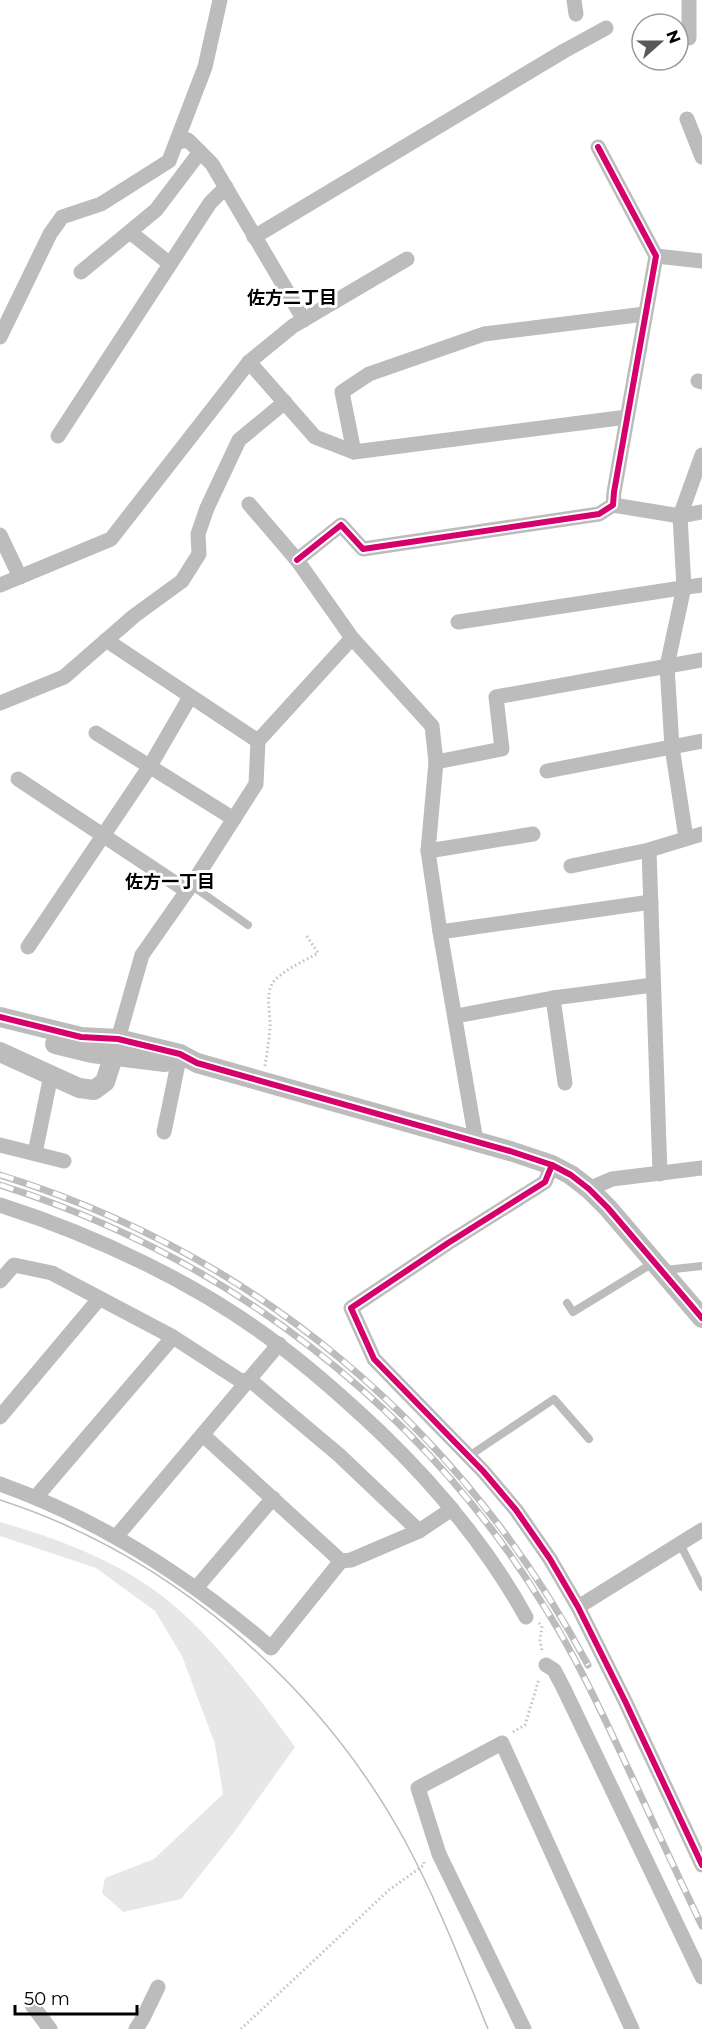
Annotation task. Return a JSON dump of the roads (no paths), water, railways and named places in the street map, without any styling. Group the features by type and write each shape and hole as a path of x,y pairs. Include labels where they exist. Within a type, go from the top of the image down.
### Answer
{"street":[{"path":"0,337 50,234 62,217 101,204 169,161 205,67 220,0"},
{"path":"254,237 606,28"},
{"path":"687,119 702,157"},
{"path":"177,142 188,140 212,164 304,320"},
{"path":"598,147 656,256 613,505"},
{"path":"81,272 156,210 200,152"},
{"path":"58,436 210,203 226,187"},
{"path":"130,232 170,264"},
{"path":"656,256 702,261"},
{"path":"0,585 111,538 249,362 292,326 407,259"},
{"path":"354,452 342,392 369,374 484,334 645,314"},
{"path":"249,362 315,437 354,452 627,417"},
{"path":"0,703 63,677 134,616 182,582 199,554 198,534 207,508 239,440 285,402"},
{"path":"686,838 672,747 667,666 684,587 680,516 702,455"},
{"path":"249,504 297,560 352,638 432,726 436,762 428,851 476,1142"},
{"path":"297,560 341,525 363,549 599,514 613,505 680,516 702,512"},
{"path":"0,536 20,577"},
{"path":"458,622 702,585"},
{"path":"0,1052 79,1088 94,1090 105,1082 142,955 189,888 256,784 258,741 352,638"},
{"path":"106,640 258,741"},
{"path":"436,762 502,749 496,697 702,660"},
{"path":"27,947 150,766 190,697"},
{"path":"96,733 234,819"},
{"path":"547,771 702,741"},
{"path":"18,779 189,888"},
{"path":"428,851 533,834"},
{"path":"571,866 649,850 702,834"},
{"path":"649,850 660,1174"},
{"path":"440,932 651,902"},
{"path":"456,1016 553,998 652,985"},
{"path":"553,998 565,1083"},
{"path":"0,1018 116,1047 185,1060 552,1165 571,1175 589,1189 702,1318"},
{"path":"164,1132 185,1060"},
{"path":"34,1153 51,1075"},
{"path":"0,1145 63,1161"},
{"path":"552,1165 545,1182 351,1308 374,1359 468,1456 516,1510 550,1559 578,1607 630,1711 702,1865"},
{"path":"589,1189 612,1179 702,1168"},
{"path":"0,1205 88,1237 167,1275 279,1344 354,1407 409,1460 492,1560 526,1617"},
{"path":"0,1281 14,1265 52,1273 173,1337 241,1381 250,1380 339,1455 419,1531"},
{"path":"0,1418 99,1299"},
{"path":"36,1497 173,1337"},
{"path":"116,1537 279,1344"},
{"path":"203,1435 341,1561"},
{"path":"0,1484 36,1497 116,1537 196,1587 271,1648 341,1561 351,1560 419,1531 452,1509"},
{"path":"196,1587 273,1498"},
{"path":"578,1607 702,1530"},
{"path":"546,1665 554,1670 563,1687 702,1977"},
{"path":"524,2029 440,1854 418,1788 502,1743 633,2029"},
{"path":"136,2029 158,1987"},
{"path":"32,2005 50,2029"}],"lane":[{"path":"189,888 248,925"},
{"path":"567,1303 573,1312 657,1266 702,1266"},
{"path":"468,1456 554,1399 589,1439"},
{"path":"680,1544 702,1587"}],"tram line":[{"path":"0,1500 63,1524 123,1554 180,1590 234,1632 283,1678 328,1728 369,1782 404,1839 438,1909 488,2029"}],"railway":[{"path":"0,1175 94,1209 183,1252 266,1303 343,1361 414,1427 479,1500 537,1579 588,1665"},
{"path":"0,1185 84,1215 164,1253 240,1297 312,1348 380,1406 442,1469 497,1537 558,1629 598,1704 702,1926"}],"district":[{"name":"佐方二丁目","path":"292,298"},
{"name":"佐方一丁目","path":"170,882"}]}
